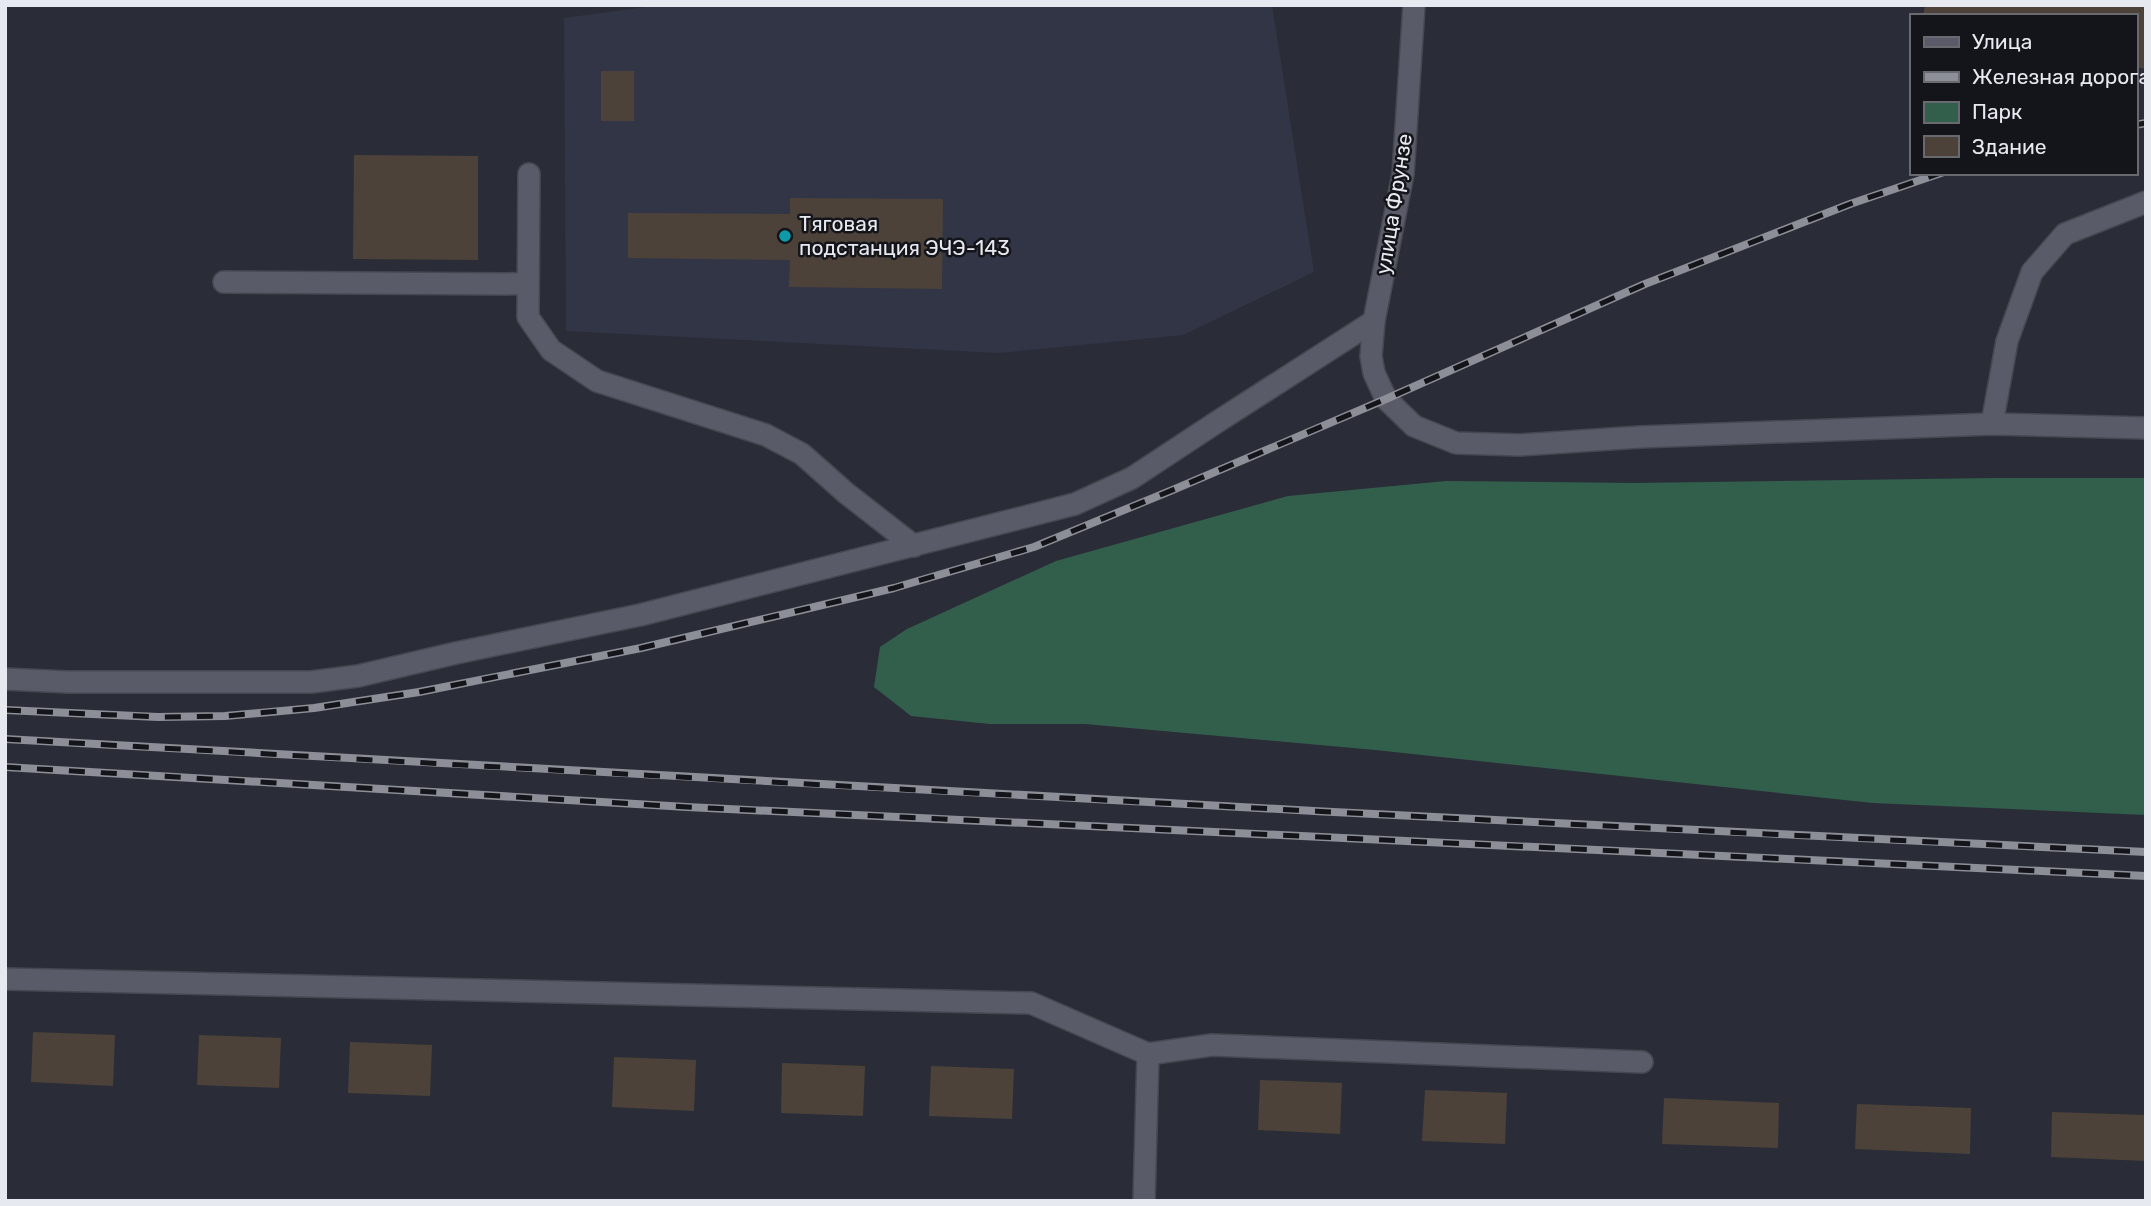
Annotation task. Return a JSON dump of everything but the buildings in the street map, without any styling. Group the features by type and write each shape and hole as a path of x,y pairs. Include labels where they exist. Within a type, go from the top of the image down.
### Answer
{"street":[{"name":"улица Фрунзе","path":"1414,5 1403,174 1374,321 1371,356 1374,373 1386,399 1414,426 1456,443 1520,445 1640,437 1992,424"},
{"path":"529,174 528,317 551,350 597,381 766,435 803,454 846,493 914,546"},
{"path":"2146,202 2065,234 2032,272 2007,341 1992,424 2146,428"},
{"path":"224,282 528,284"},
{"path":"5,678 68,682 311,682 358,676 640,615 914,546 1075,504 1132,478 1374,321"},
{"path":"5,979 1031,1003 1148,1054 1212,1045 1642,1062"},
{"path":"1143,1201 1148,1054"}],"shaded area":[{"path":"660,5 1272,5 1314,272 1183,335 999,353 566,331 564,18"}],"green space":[{"path":"2146,478 2146,815 1873,803 1375,750 1085,724 990,724 911,716 874,687 880,647 907,629 1056,561 1288,496 1446,481 1635,483"}],"railway":[{"path":"2137,125 2146,123"},
{"path":"5,710 158,717 225,716 314,708 419,692 641,648 894,588 1034,547 1386,399 1645,284 1850,204 1935,175"},
{"path":"5,739 1076,798 2146,852"},
{"path":"5,767 687,807 2146,876"}],"place":[{"name":"Тяговая подстанция ЭЧЭ-143","path":"785,236"}]}
